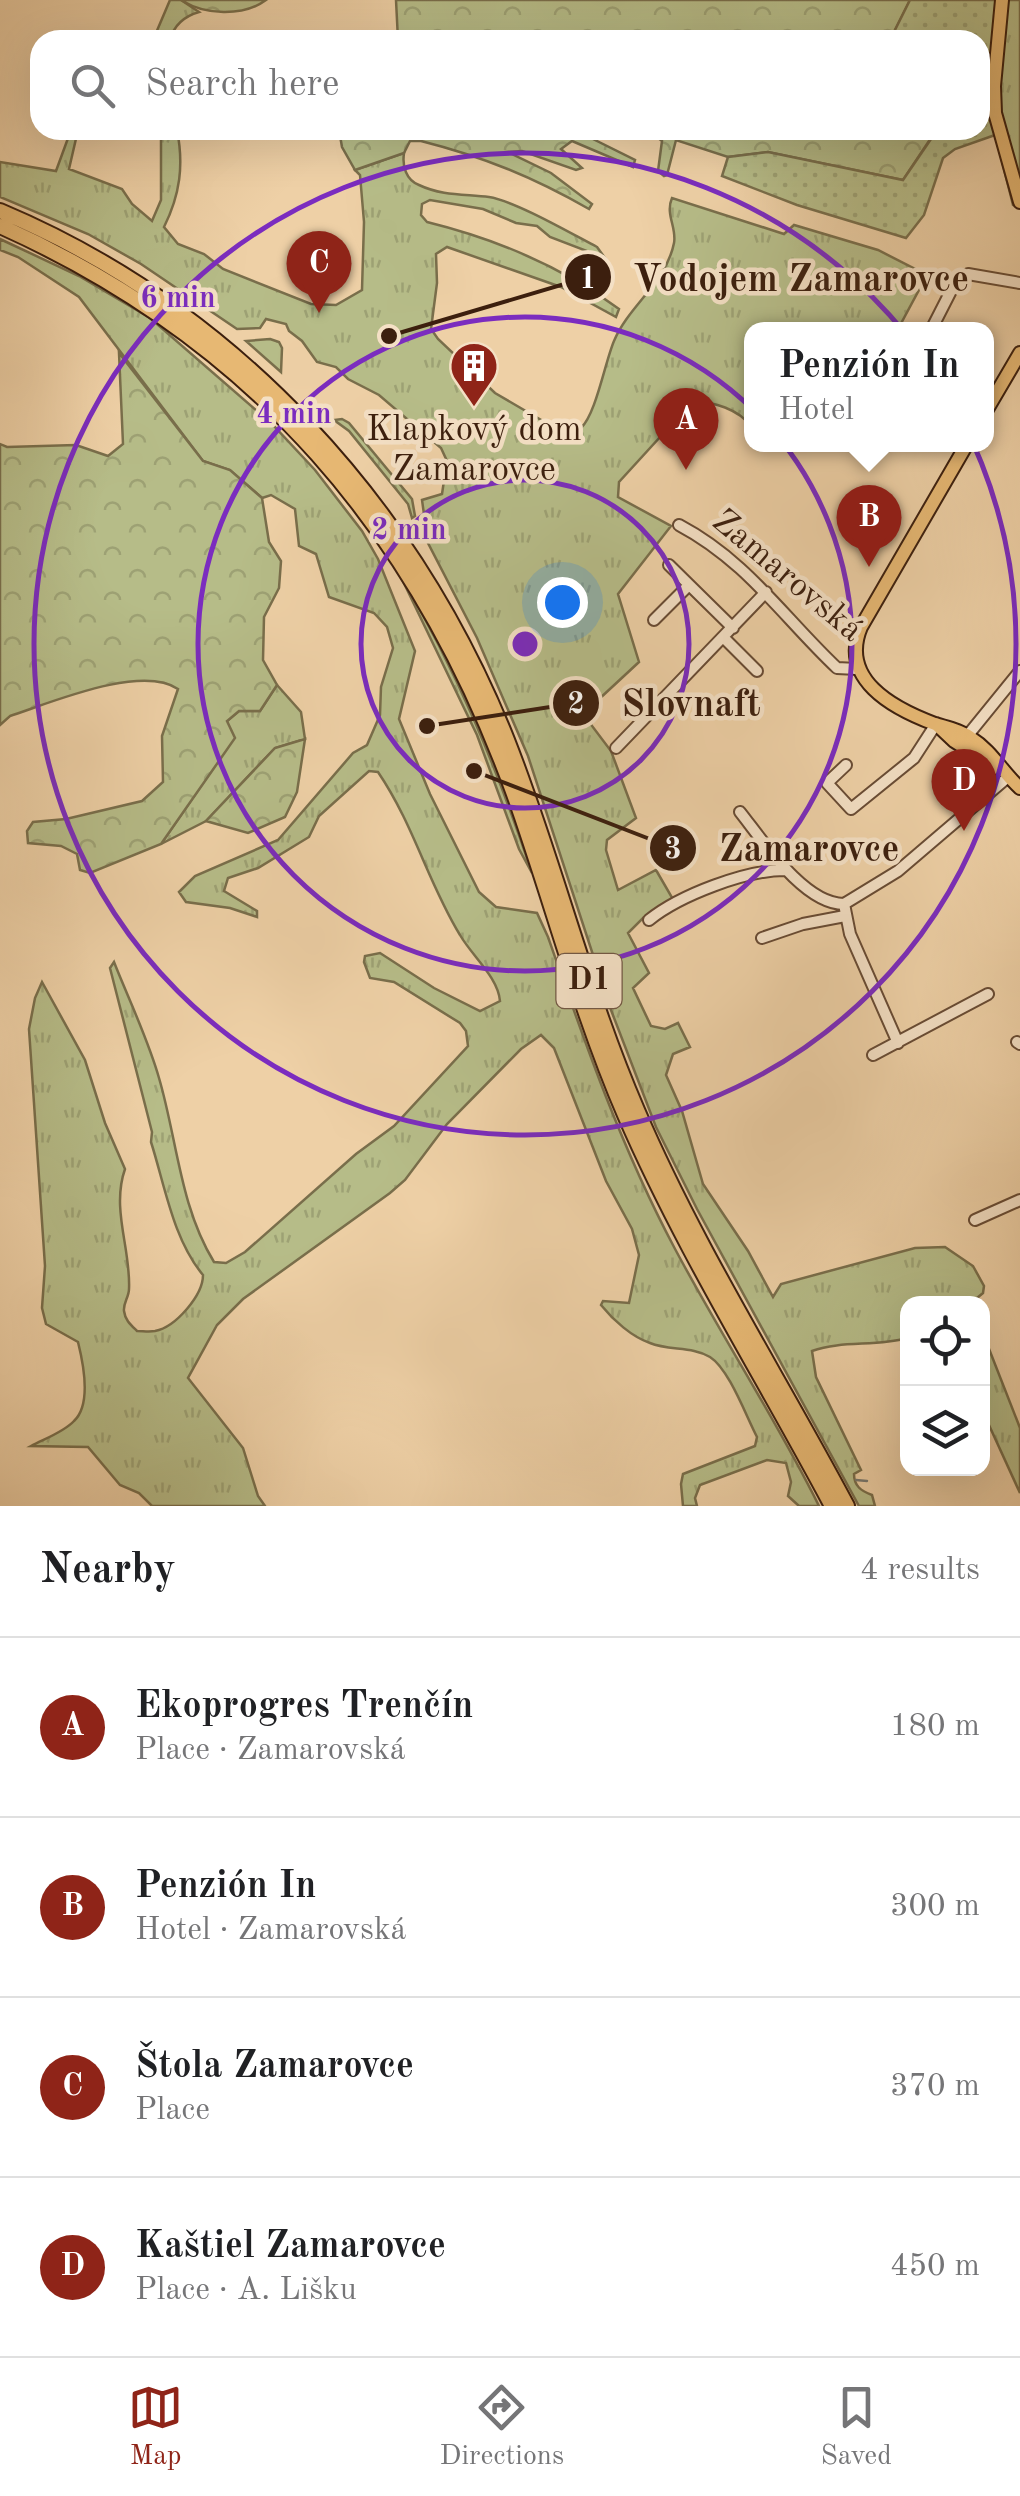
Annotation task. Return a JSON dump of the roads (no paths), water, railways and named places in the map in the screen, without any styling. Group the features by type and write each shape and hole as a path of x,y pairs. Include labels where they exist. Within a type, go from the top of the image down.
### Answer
{"highway":[{"name":"D1","path":"0,212 110,266 242,361 335,454 416,561 474,665 508,742 608,1037 665,1173 847,1506"},
{"name":"D1","path":"0,226 122,289 226,365 294,428 339,478 410,575 463,670 497,749 624,1112 687,1244 832,1506"}],"main road":[{"path":"1002,0 995,113 1020,202"},
{"path":"994,397 1020,353"},
{"name":"Zamarovská","path":"962,452 862,626 854,648 857,668 864,682 877,692 936,724 968,735 986,749 1020,788"},
{"name":"Zamarovská","path":"936,724 954,742 1006,774"}],"street":[{"path":"935,322 954,286 968,274 1020,284"},
{"name":"Zamarovská","path":"679,526 726,553 837,668 857,668"},
{"path":"669,566 733,628"},
{"path":"654,620 689,585"},
{"path":"616,748 766,592"},
{"path":"723,637 756,671"},
{"path":"968,735 1020,671"},
{"path":"846,765 827,782 851,809 914,758 936,724"},
{"path":"762,938 844,910 898,871 1006,774"},
{"path":"740,812 786,870 844,910 855,948 898,1044"},
{"path":"649,920 678,901 747,874 786,870"},
{"path":"873,1055 988,994"},
{"path":"975,1220 1020,1200"}],"waterway":[{"path":"671,1113 675,1111"},
{"path":"856,1480 867,1481"}],"place":[{"name":"Štola Zamarovce","path":"319,313"},
{"name":"Vodojem Zamarovce","path":"389,336"},
{"name":"Klapkový dom Zamarovce","path":"474,408"},
{"name":"Ekoprogres Trenčín","path":"686,470"},
{"name":"Penzión In","path":"869,567"},
{"name":"Slovnaft","path":"427,726"},
{"name":"Zamarovce","path":"474,771"},
{"name":"Kaštiel Zamarovce","path":"964,831"}]}
